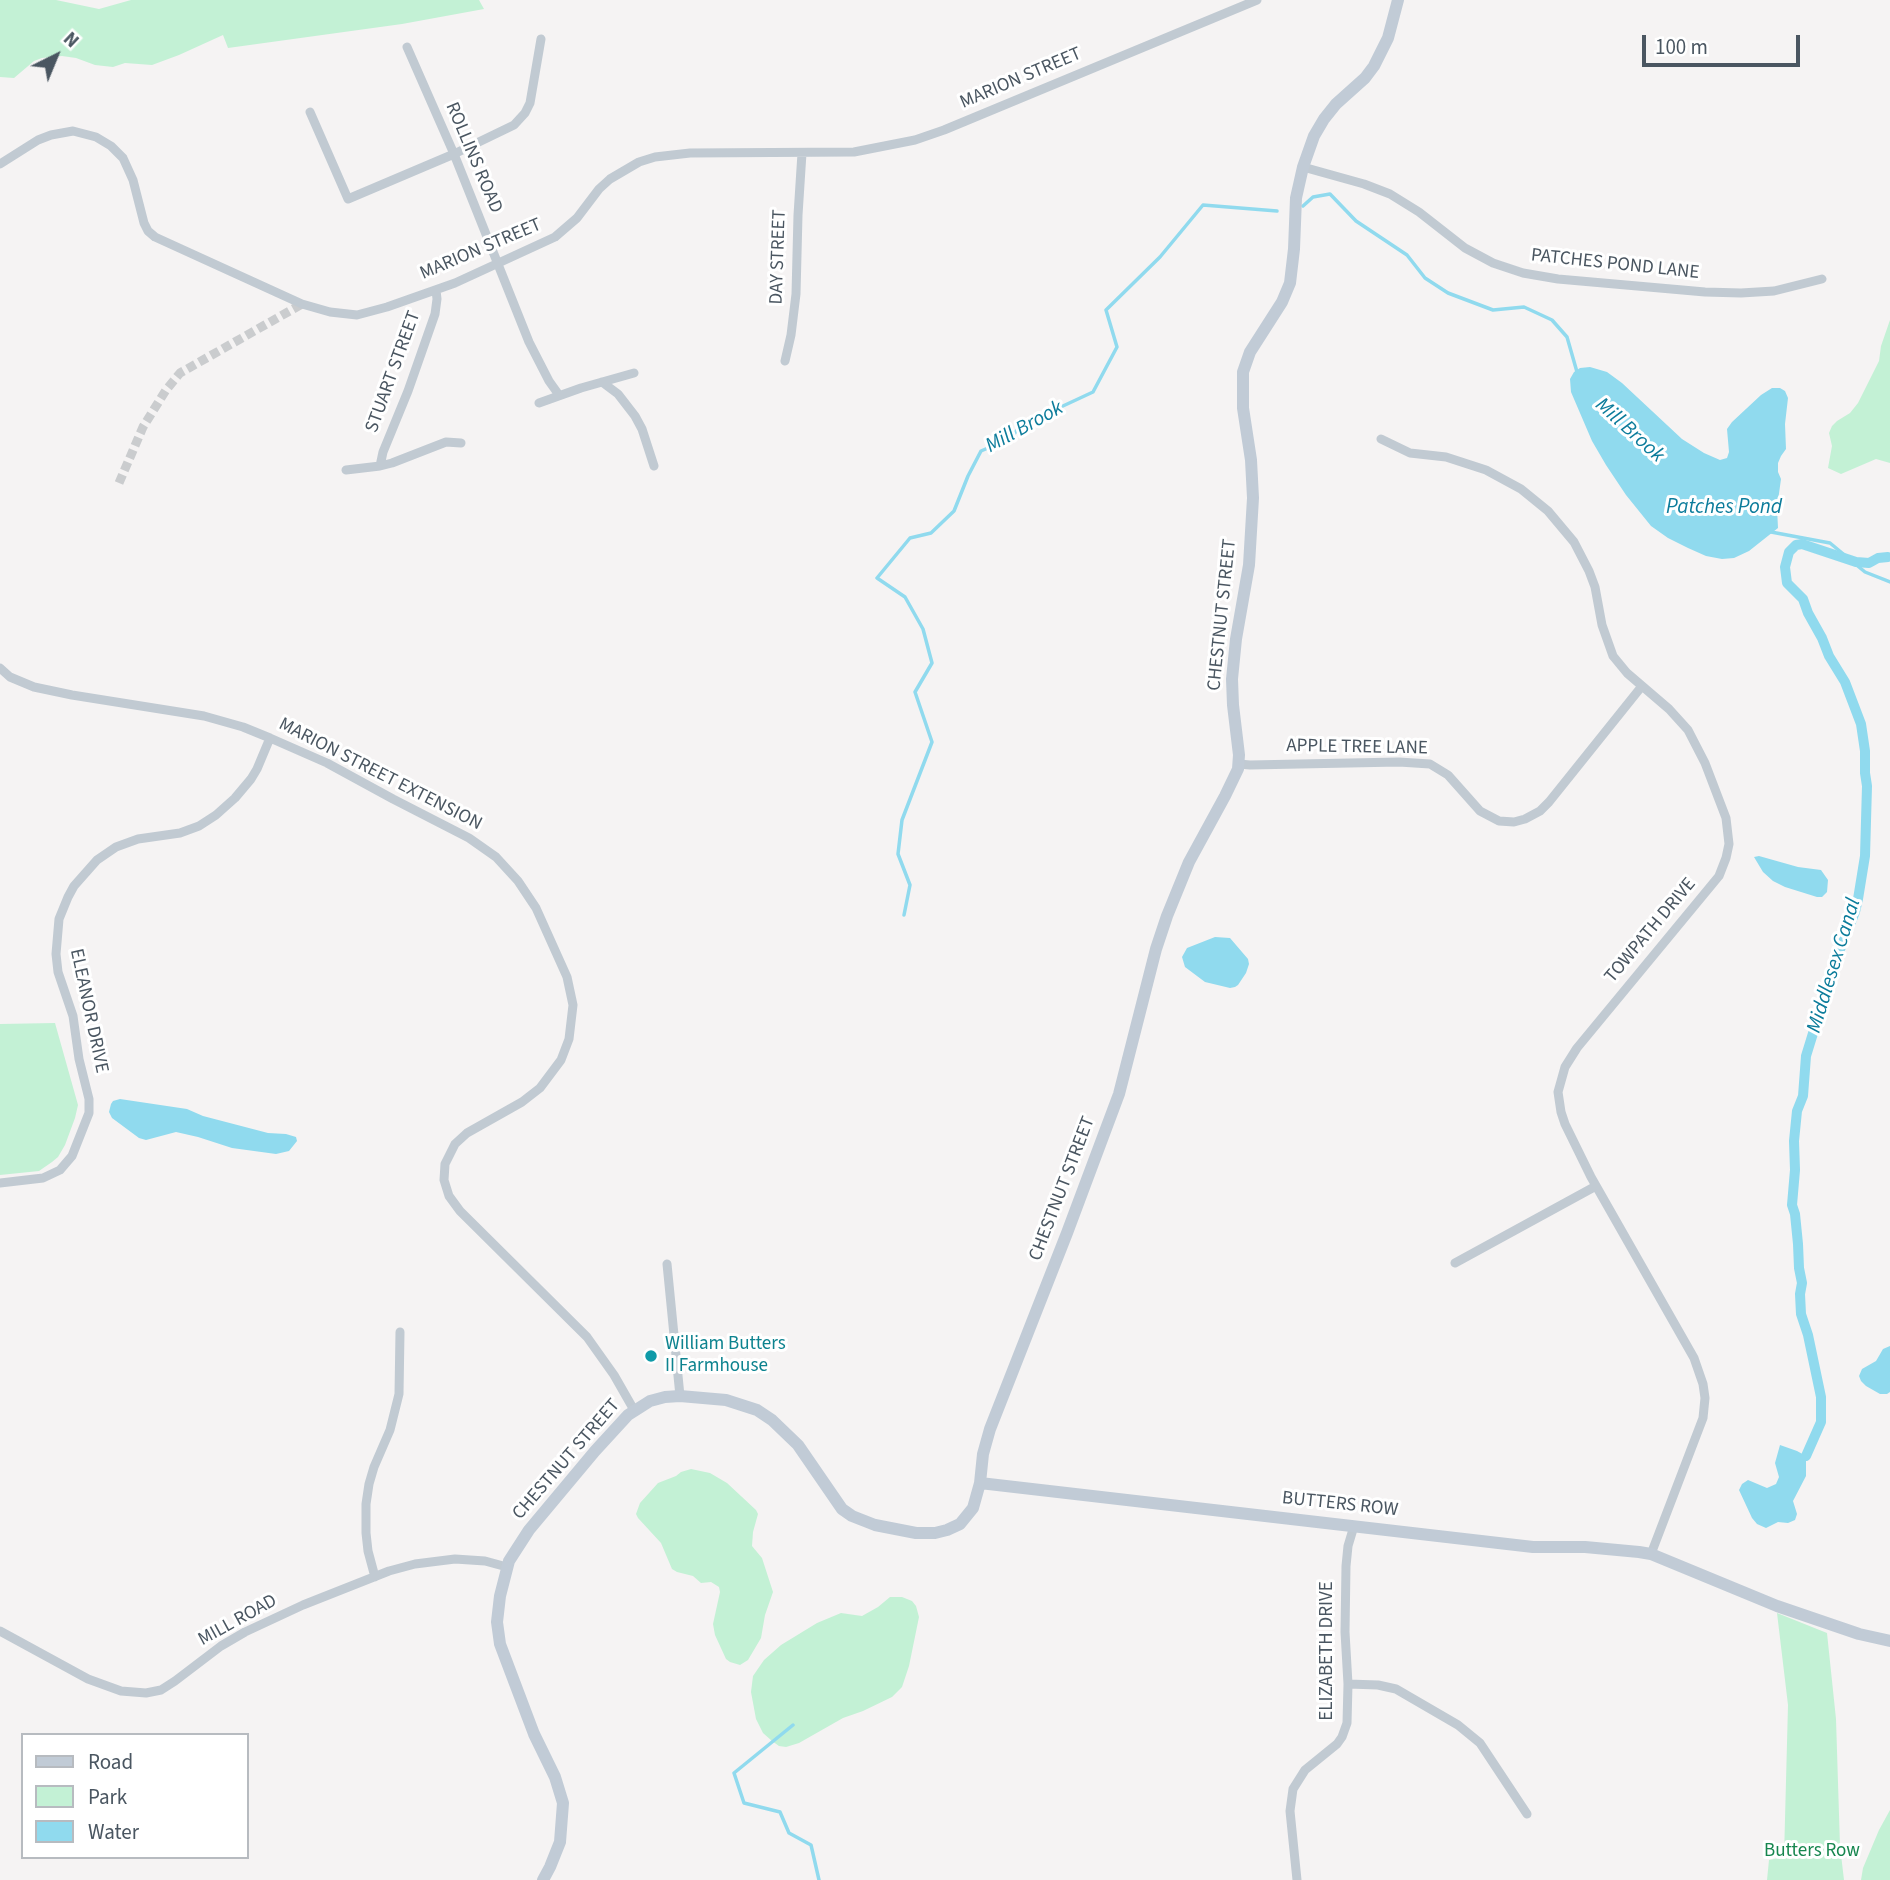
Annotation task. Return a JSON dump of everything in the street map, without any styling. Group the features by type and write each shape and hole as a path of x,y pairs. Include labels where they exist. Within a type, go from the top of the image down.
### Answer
{"street":[{"name":"MARION STREET","path":"0,164 43,138 73,131 88,134 111,146 123,158 133,180 144,223 158,239 302,304 330,312 357,314 436,290 555,237 577,218 610,179 639,162 655,157 690,153 863,152 915,140 1257,0"},
{"name":"CHESTNUT STREET","path":"543,1880 560,1842 563,1803 555,1777 534,1734 498,1640 500,1596 507,1567 518,1547 547,1507 634,1410 655,1399 680,1395 726,1400 747,1406 765,1415 790,1436 842,1509 876,1525 925,1534 947,1531 968,1516 976,1499 990,1429 1068,1233 1119,1094 1167,916 1189,862 1239,764 1232,679 1249,565 1253,498 1251,460 1243,408 1243,372 1250,352 1282,302 1290,283 1296,198 1314,136 1341,98 1365,78 1379,58 1388,38 1398,0"},
{"path":"310,112 348,199 509,129 525,113 531,97 541,39"},
{"name":"ROLLINS ROAD","path":"407,47 454,154 529,342 559,395"},
{"name":"DAY STREET","path":"785,361 796,294 802,153"},
{"name":"PATCHES POND LANE","path":"1303,167 1390,194 1419,212 1465,248 1493,263 1522,273 1558,279 1741,293 1774,291 1822,279"},
{"name":"STUART STREET","path":"380,466 435,314 436,290"},
{"path":"539,403 634,373"},
{"path":"602,382 618,394 635,416 654,466"},
{"name":"TOWPATH DRIVE","path":"1381,439 1410,453 1446,457 1486,470 1521,489 1548,511 1574,542 1589,570 1602,625 1613,656 1627,673 1675,715 1693,738 1724,812 1729,844 1724,864 1715,882 1577,1048 1561,1076 1558,1099 1561,1112 1596,1186 1694,1358 1705,1391 1703,1418 1651,1554"},
{"path":"346,470 380,466 405,459 446,442 461,443"},
{"name":"MARION STREET EXTENSION","path":"0,668 10,677 34,687 224,721 270,738 316,757 476,842 508,868 536,908 567,977 573,1016 565,1050 555,1070 531,1096 467,1133 455,1144 447,1158 444,1180 449,1196 467,1219 587,1337 610,1368 634,1410"},
{"name":"APPLE TREE LANE","path":"1239,764 1430,764 1448,775 1480,811 1499,821 1514,822 1525,819 1549,802 1642,687"},
{"name":"ELEANOR DRIVE","path":"0,1183 43,1178 60,1170 72,1156 89,1113 89,1099 79,1059 73,1016 58,972 56,954 59,919 74,886 97,859 116,847 150,837 180,833 199,826 216,815 251,779 270,738"},
{"path":"1455,1263 1596,1186"},
{"path":"667,1264 680,1395"},
{"path":"375,1577 368,1551 366,1504 374,1467 390,1430 399,1394 400,1332"},
{"name":"BUTTERS ROW","path":"980,1483 1533,1547 1605,1548 1651,1554 1788,1610 1859,1634 1890,1641"},
{"name":"ELIZABETH DRIVE","path":"1297,1880 1290,1811 1292,1794 1305,1770 1328,1753 1342,1737 1348,1716 1346,1566 1354,1526"},
{"name":"MILL ROAD","path":"0,1631 88,1679 121,1691 146,1693 167,1686 244,1632 303,1605 402,1567 440,1560 478,1560 507,1567"},
{"path":"1348,1684 1378,1685 1396,1689 1458,1725 1480,1743 1527,1814"}],"green space":[{"path":"0,0 56,0 99,9 131,0 479,0 484,9 402,24 228,48 223,35 152,65 125,63 113,67 62,56 42,58 34,61 14,78 0,77"},
{"path":"1890,320 1890,463 1876,459 1841,474 1828,468 1832,446 1829,433 1832,426 1850,413 1858,403 1879,361"},
{"path":"55,1023 78,1105 75,1118 65,1145 52,1162 39,1171 0,1175 0,1024"},
{"path":"691,1469 710,1473 727,1483 758,1514 752,1546 762,1558 773,1592 761,1638 748,1660 740,1665 726,1659 715,1635 713,1624 719,1587 711,1582 701,1583 693,1576 672,1569 661,1543 636,1514 640,1503 658,1483"},
{"path":"890,1597 902,1597 912,1601 919,1617 902,1687 892,1697 843,1718 799,1743 786,1747 772,1741 763,1733 756,1719 751,1692 753,1676 764,1660 781,1645 817,1623 841,1613 862,1616"},
{"name":"Butters Row","path":"1777,1613 1827,1633 1836,1719 1840,1846 1844,1880 1767,1880 1769,1860 1784,1857 1788,1705"},
{"path":"1890,1810 1890,1880 1861,1880 1863,1868"}],"water":[{"name":"Patches Pond","path":"1590,367 1607,372 1682,439 1720,460 1727,458 1729,452 1727,429 1732,422 1772,388 1785,391 1788,398 1786,449 1778,463 1781,479 1777,508 1778,528 1749,551 1734,558 1722,559 1688,548 1651,526 1606,465 1592,441 1571,392 1570,379 1574,372"},
{"path":"1754,857 1798,867 1821,870 1828,880 1827,892 1822,897 1817,897 1773,881 1763,872"},
{"path":"1215,937 1230,938 1248,959 1246,973 1235,987 1205,982 1185,967 1182,957 1187,948"},
{"path":"120,1099 187,1109 203,1116 268,1133 286,1134 296,1137 297,1141 289,1151 276,1154 232,1148 176,1132 146,1140 139,1138 112,1118 109,1112 111,1104"},
{"path":"1890,1346 1890,1392 1880,1394 1866,1386 1859,1376 1862,1369 1876,1361 1883,1349"},
{"path":"1780,1445 1806,1456 1806,1476 1793,1501 1797,1514 1795,1520 1788,1523 1778,1522 1766,1528 1752,1518 1739,1490 1748,1480 1767,1488 1776,1484 1779,1477 1775,1463"}],"waterway":[{"name":"Mill Brook","path":"1303,206 1313,197 1330,194 1356,221 1407,255 1425,278 1448,293 1493,310 1524,307 1552,320 1567,337 1577,372"},
{"name":"Mill Brook","path":"904,915 910,885 898,854 902,820 932,742 915,692 932,663 923,629 905,597 877,578 910,538 931,533 954,511 981,451 1011,438 1020,426 1093,392 1117,347 1106,310 1160,257 1203,205 1277,211"},
{"name":"Mill Brook","path":"1771,532 1830,543 1865,572 1890,582"},
{"name":"Middlesex Canal","path":"1806,1456 1821,1422 1821,1397 1801,1314 1802,1283 1792,1205 1794,1141 1797,1111 1803,1096 1806,1056 1858,899 1865,856 1867,786 1861,724 1845,682 1829,656 1803,599 1787,583 1785,567 1789,552 1796,545 1802,544 1856,562 1869,563 1888,557"},
{"path":"793,1725 734,1773 744,1803 780,1812 789,1833 811,1845 819,1880"}],"tunnel":[{"path":"119,483 143,427 180,373 302,304"}],"place":[{"name":"William Butters II Farmhouse","path":"651,1356"}]}
